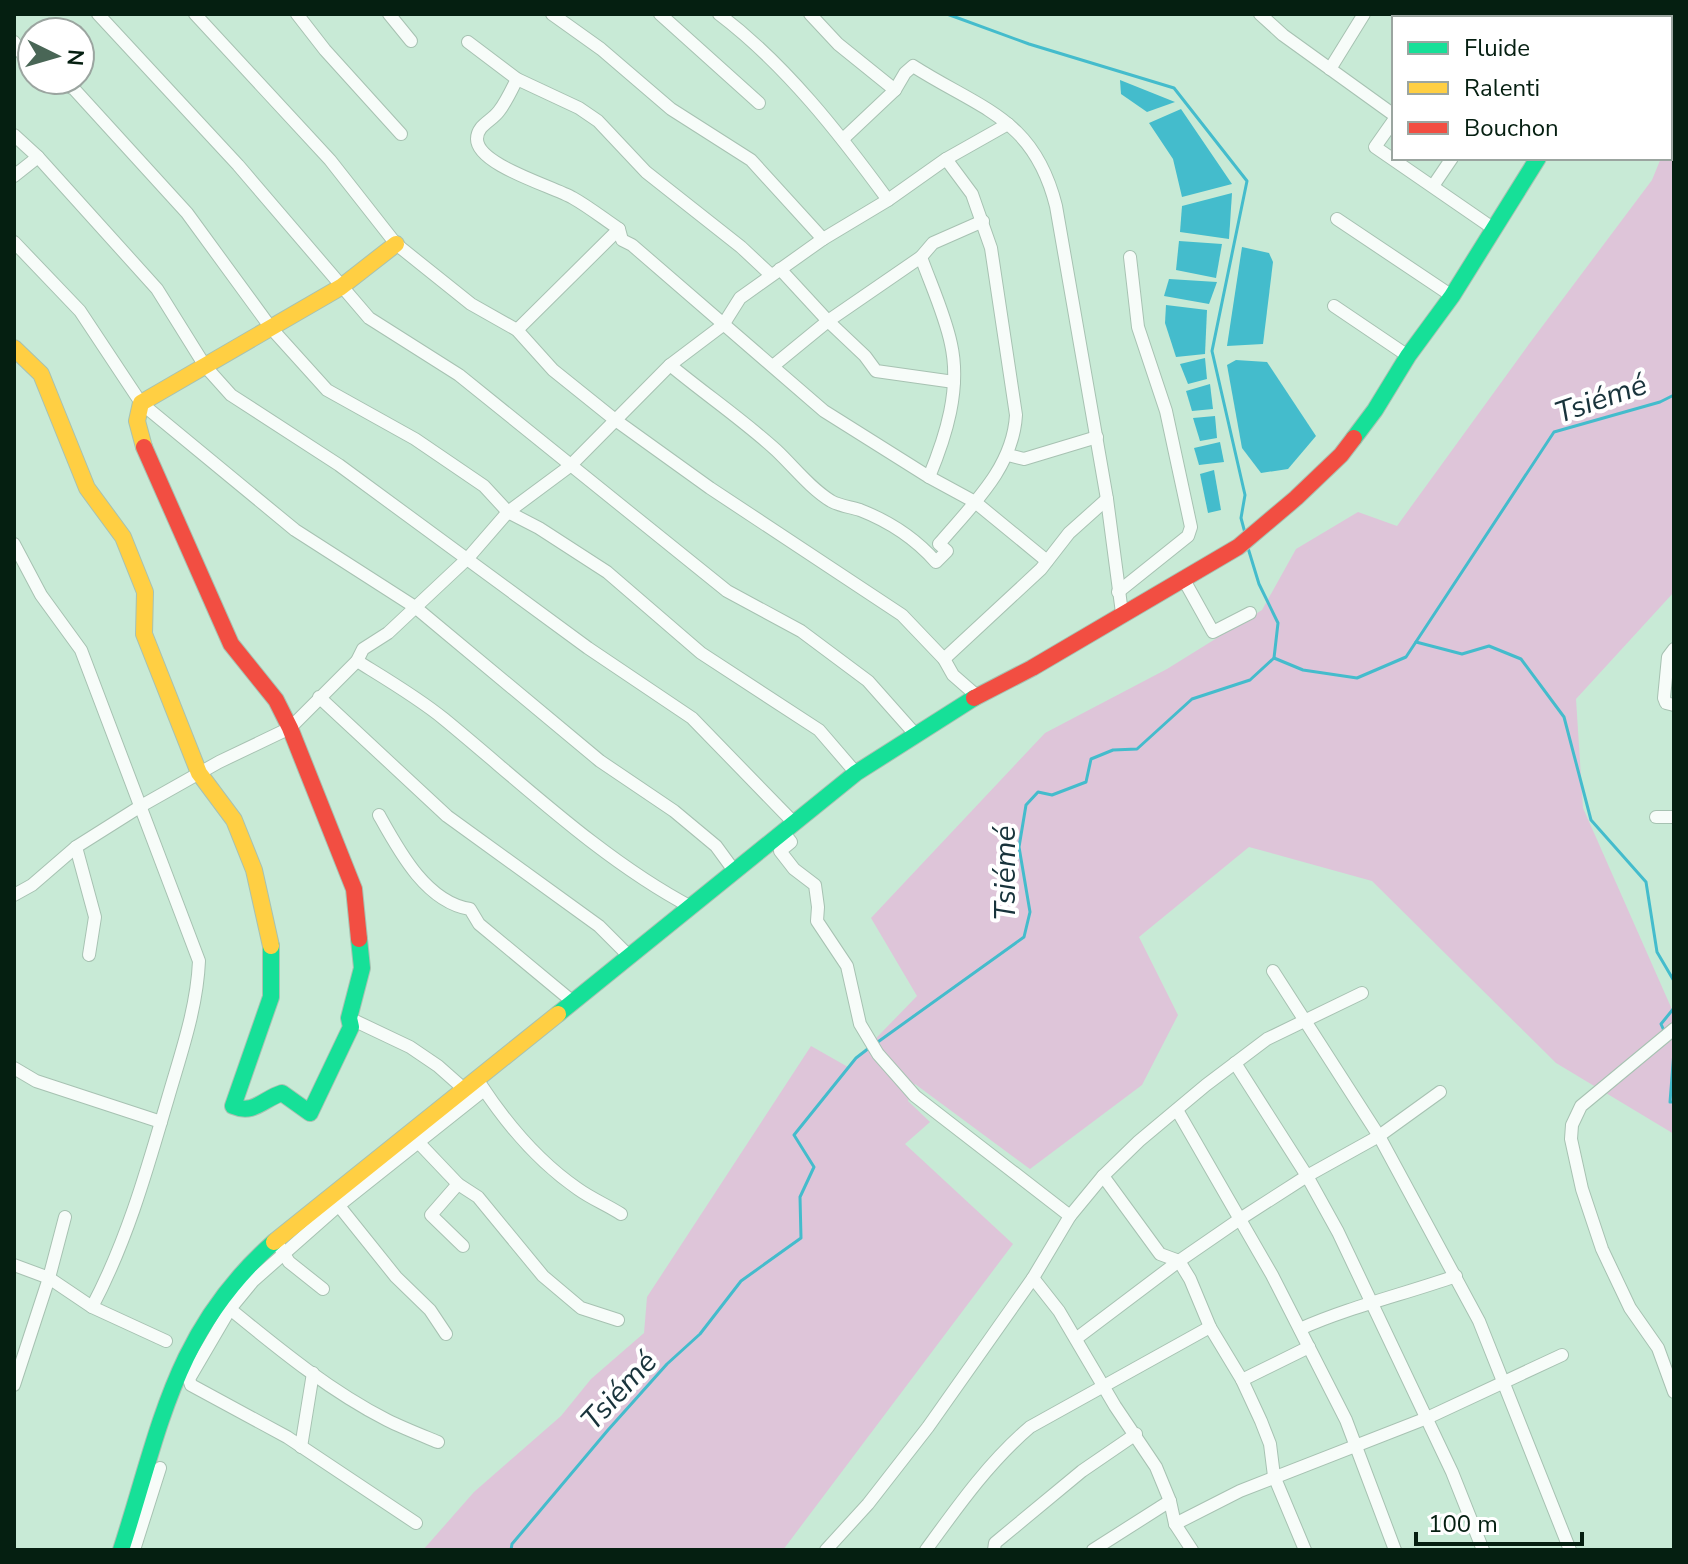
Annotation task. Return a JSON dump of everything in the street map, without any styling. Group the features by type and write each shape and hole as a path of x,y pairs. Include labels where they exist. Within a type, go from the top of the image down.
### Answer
{"main road":[{"path":"121,1550 168,1400 187,1353 211,1310 235,1279 856,773 977,696 1032,668 1122,613 1184,580 1257,532 1341,455 1375,410 1408,356 1452,296 1537,160"},
{"path":"14,348 41,374 87,488 123,537 145,592 144,634 199,773 234,820 254,870 271,946 271,997 233,1106 238,1109 254,1108 265,1104 275,1094 282,1093 310,1113 351,1027 349,1018 359,987 362,968 354,889 290,728 276,700 231,644 138,432 141,403 341,287 396,244"}],"street":[{"path":"98,14 238,165 369,318 459,375 727,591 801,631 868,681 915,734"},
{"path":"195,14 330,160 396,244 471,304 517,330 553,370 614,419 710,488 902,615 944,659 953,675 977,696"},
{"path":"297,14 325,50 401,134"},
{"path":"389,14 411,41"},
{"path":"552,14 601,49 671,109 751,160 823,239"},
{"path":"660,14 759,103"},
{"path":"719,14 746,34 843,139 888,200"},
{"path":"810,14 838,44 895,90"},
{"path":"1330,69 1364,14"},
{"path":"1262,15 1392,116"},
{"path":"468,42 517,79 579,108 598,121 646,172 776,272 865,356 876,371 954,382"},
{"path":"843,139 895,90 913,66 1008,124 1035,151 1052,188 1097,437 1122,613"},
{"path":"517,79 498,113 479,129 479,148 507,171 573,198 619,229 622,240 632,245 824,411 975,502 1047,561"},
{"path":"80,96 187,213 271,328 327,390 415,439 484,486 508,512 607,572 701,653 819,730 856,773"},
{"path":"1392,121 1375,147 1392,158"},
{"path":"14,895 32,885 76,847 141,806 290,728 357,661 363,649 388,633 468,558 508,512 570,466 670,365 723,325 740,298 823,239 888,200 946,159 1008,124"},
{"path":"14,135 38,157 157,289 205,366 231,395 339,465 588,648 692,718 790,828 791,842 780,851 794,869 815,885 817,921 847,966 860,1024 878,1054 915,1096 1070,1216"},
{"path":"14,176 38,157"},
{"path":"670,365 776,450 831,501 885,520 924,548 936,562 947,551 939,544 975,502 1008,455 1013,443 1016,415 991,248 972,194 946,159"},
{"path":"1394,160 1494,229"},
{"path":"1433,186 1451,160"},
{"path":"1337,219 1452,296"},
{"path":"773,366 828,321 921,257 933,243 983,221"},
{"path":"517,330 619,229"},
{"path":"14,242 80,311 141,403 295,530 415,607 600,761 684,819 716,846 735,872"},
{"path":"921,257 952,346 955,393 929,477"},
{"path":"1118,592 1183,540 1191,527 1166,411 1135,312 1130,257"},
{"path":"1334,306 1408,356"},
{"path":"1008,455 1024,459 1097,437"},
{"path":"944,659 1107,499"},
{"path":"14,544 41,595 81,650 199,961 198,994 161,1122 124,1240 92,1307"},
{"path":"1184,580 1213,632 1250,613"},
{"path":"1674,649 1668,657 1664,698 1666,703 1674,705"},
{"path":"357,661 428,706 590,838 666,894 691,907"},
{"path":"319,697 447,816 599,926 630,957"},
{"path":"379,815 403,857 423,880 453,906 470,909 479,924 573,1002"},
{"path":"1656,817 1674,817"},
{"path":"76,847 95,917 89,955"},
{"path":"1273,971 1379,1136 1456,1276 1479,1321 1570,1550"},
{"path":"826,1550 868,1504 928,1427 1033,1278 1070,1216 1103,1176 1139,1141 1267,1039 1362,993"},
{"path":"349,1018 410,1047 475,1086 561,1176 577,1189 621,1214"},
{"path":"1672,1030 1581,1106 1572,1125 1571,1139 1582,1189 1602,1249 1630,1308 1658,1348 1674,1392"},
{"path":"1235,1063 1307,1176 1374,1304 1452,1472 1483,1550"},
{"path":"14,1068 36,1081 161,1122"},
{"path":"446,1334 430,1310 396,1277 334,1200 419,1143 475,1086"},
{"path":"1077,1338 1240,1219 1307,1176 1379,1136 1440,1092"},
{"path":"1177,1110 1300,1329 1346,1420 1395,1550"},
{"path":"419,1143 458,1184 478,1197 543,1276 581,1308 618,1320"},
{"path":"1103,1176 1160,1254 1179,1261 1190,1279 1210,1327 1242,1380 1270,1444 1274,1476 1305,1550"},
{"path":"458,1184 431,1215 463,1246"},
{"path":"14,1385 49,1278 65,1217"},
{"path":"323,1289 289,1262 279,1246 230,1309 189,1382 301,1447 416,1523"},
{"path":"14,1265 49,1278 92,1307 166,1341"},
{"path":"1300,1329 1332,1315 1456,1276"},
{"path":"1033,1278 1077,1338 1156,1467 1170,1501 1175,1524 1192,1550"},
{"path":"230,1309 284,1354 388,1421 438,1442"},
{"path":"926,1550 972,1487 1009,1445 1050,1414 1210,1327"},
{"path":"1242,1380 1309,1347"},
{"path":"1175,1524 1274,1476 1427,1418 1562,1355"},
{"path":"301,1447 313,1373"},
{"path":"994,1550 995,1543 1082,1471 1136,1434"},
{"path":"134,1550 160,1468"},
{"path":"1093,1550 1170,1501"}],"shaded area":[{"path":"1674,126 1674,592 1576,699 1583,808 1674,1014 1674,1134 1556,1063 1372,881 1249,847 1139,937 1178,1015 1142,1085 1030,1169 915,1084 908,1101 930,1122 905,1144 1013,1244 783,1550 423,1550 474,1492 561,1416 591,1379 644,1333 647,1297 811,1046 848,1067 917,996 871,918 1045,733 1167,669 1262,610 1296,549 1358,512 1397,526 1652,180 1660,160 1672,160"}],"water":[{"path":"1120,80 1175,102 1147,112 1121,94"},
{"path":"1181,109 1232,184 1182,197 1173,159 1149,123"},
{"path":"1232,193 1229,239 1180,232 1182,206"},
{"path":"1179,241 1222,244 1216,278 1176,270"},
{"path":"1242,247 1269,253 1273,262 1263,344 1227,346"},
{"path":"1169,279 1217,282 1209,304 1164,296"},
{"path":"1166,305 1207,310 1205,354 1176,357 1165,323"},
{"path":"1205,358 1207,379 1188,384 1180,364"},
{"path":"1236,360 1267,362 1316,436 1288,469 1261,473 1242,448 1227,365"},
{"path":"1210,384 1213,409 1192,411 1186,391"},
{"path":"1215,416 1217,438 1200,441 1193,418"},
{"path":"1220,442 1224,462 1199,465 1194,448"},
{"path":"1214,470 1221,510 1208,513 1200,474"}],"waterway":[{"path":"947,14 1029,44 1174,88 1247,181 1212,351 1245,495 1241,518 1245,533"},
{"name":"Tsiémé","path":"875,1044 1024,937 1030,912 1019,847 1026,805 1038,792 1052,795 1086,782 1091,759 1113,750 1137,749 1192,699 1250,680 1274,658 1303,670 1357,678 1406,657 1554,432 1660,402 1674,395"},
{"path":"1248,548 1259,584 1278,623 1274,658"},
{"path":"1416,642 1462,654 1489,646 1521,659 1564,717 1591,820 1646,882 1657,952 1674,981"},
{"path":"1665,1033 1661,1024 1674,1008"},
{"name":"Tsiémé","path":"511,1550 512,1544 608,1430 667,1364 700,1334 741,1281 801,1238 800,1197 814,1167 794,1135 856,1058 869,1048"},
{"path":"1674,1051 1670,1102 1674,1102"}],"traffic: fast":[{"path":"1354,438 1452,296 1537,160"},
{"path":"558,1014 856,773 974,698"},
{"path":"271,946 271,997 233,1106 247,1109 282,1093 310,1113 351,1027 349,1018 362,968 359,939"},
{"path":"121,1550 160,1423 191,1347 240,1276 274,1242"}],"traffic: slow":[{"path":"144,447 137,421 141,403 341,287 396,244"},
{"path":"14,348 41,374 87,488 123,537 145,592 144,634 199,773 234,820 254,870 271,946"},
{"path":"274,1242 558,1014"}],"traffic: jam":[{"path":"974,698 1032,668 1238,547 1296,498 1341,455 1354,438"},
{"path":"144,447 231,644 276,700 290,728 354,889 359,939"}]}
